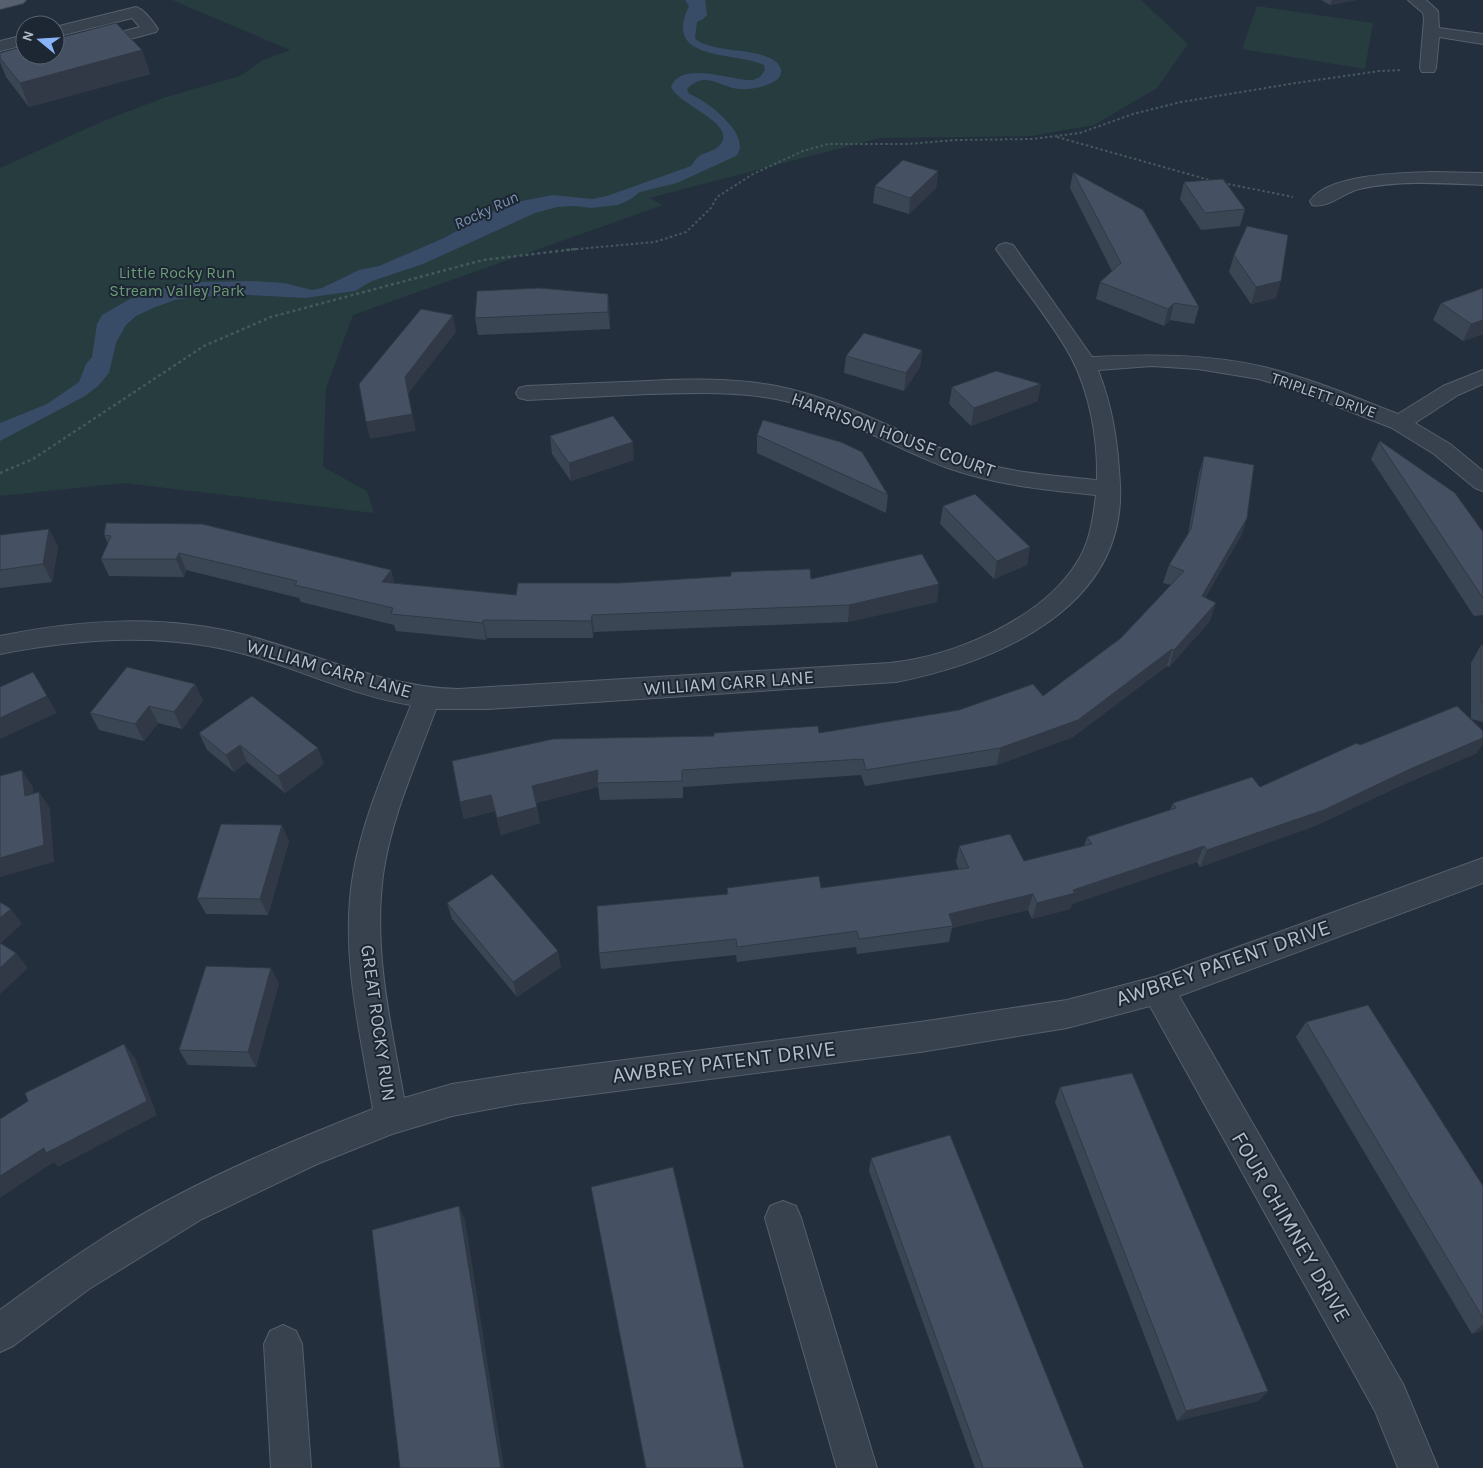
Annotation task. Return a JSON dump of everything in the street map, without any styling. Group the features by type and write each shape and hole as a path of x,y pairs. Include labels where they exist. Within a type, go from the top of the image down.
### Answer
{"main road":[{"path":"0,4 18,0"}],"street":[{"path":"1416,0 1430,11 1428,68"},
{"path":"65,30 136,12 150,30 65,51"},
{"path":"90,24 107,40"},
{"path":"1430,31 1483,39"},
{"path":"0,46 15,42"},
{"path":"1319,201 1343,188 1371,182 1450,178 1483,179"},
{"name":"WILLIAM CARR LANE","path":"0,645 59,634 127,630 174,632 249,645 375,686 428,698 472,699 896,672 946,660 998,641 1028,623 1055,603 1078,579 1095,553 1101,538 1109,489 1106,438 1096,395 1085,364 1064,330 1006,249"},
{"name":"TRIPLETT DRIVE","path":"1085,364 1152,360 1198,363 1244,370 1306,386 1400,423 1442,449 1483,483"},
{"path":"1400,423 1453,389 1483,377"},
{"name":"HARRISON HOUSE COURT","path":"528,393 706,385 761,390 795,397 830,408 941,457 979,470 1022,479 1109,489"},
{"name":"GREAT ROCKY RUN","path":"391,1118 366,962 365,900 382,819 428,698"},
{"name":"AWBREY PATENT DRIVE","path":"0,1332 76,1276 190,1207 305,1152 391,1118 452,1100 516,1089 920,1037 1067,1014 1158,990 1483,870"},
{"name":"FOUR CHIMNEY DRIVE","path":"1158,990 1389,1398 1418,1468"},
{"path":"783,1218 857,1468"},
{"path":"283,1344 291,1468"}],"path":[{"path":"0,473 33,459 204,346 271,317 483,260 630,243 655,242 686,232 711,208 718,197 754,174 803,151 828,144 908,144 956,140 1032,139 1080,133 1134,114 1181,102 1380,71 1428,68"},
{"path":"1056,136 1247,189 1319,201"}],"green space":[{"name":"Little Rocky Run Stream Valley Park","path":"172,0 1141,0 1188,44 1157,88 1094,125 1031,136 880,138 649,198 663,205 353,315 326,388 323,467 367,491 374,513 124,483 0,496 0,168 101,122 166,97 240,76 263,60 290,50"},
{"path":"1257,6 1373,23 1365,69 1242,49"}],"water":[{"name":"Rocky Run","path":"685,0 705,0 707,15 697,22 695,38 713,47 755,53 767,57 776,62 781,70 781,75 777,79 765,86 745,89 733,88 708,80 694,83 687,89 689,94 706,103 734,129 739,139 740,148 736,156 677,183 640,192 618,205 591,208 575,206 557,207 535,213 423,264 372,281 355,291 305,298 249,295 194,297 175,300 153,308 136,316 126,325 116,343 109,373 98,386 85,396 0,441 0,423 47,404 79,382 86,364 92,357 97,324 102,315 130,299 153,291 200,282 254,281 284,283 312,290 322,288 359,270 379,266 444,238 497,209 516,202 553,195 592,199 607,196 691,166 698,157 719,146 723,138 721,130 715,123 676,94 671,87 677,79 686,74 697,73 753,80 760,77 765,70 764,65 705,51 693,46 685,37 683,24 689,6"}],"building":[{"path":"116,23 142,50 20,83 0,58 0,53 15,49 15,65 65,65 65,36"},
{"path":"903,160 938,171 910,198 875,186"},
{"path":"1073,172 1143,210 1199,307 1174,303 1168,309 1100,282 1121,263"},
{"path":"1223,179 1245,209 1205,213 1184,182"},
{"path":"1247,226 1288,235 1281,281 1256,287 1234,255"},
{"path":"539,288 608,294 608,312 475,318 477,291"},
{"path":"1483,288 1483,320 1471,324 1441,303"},
{"path":"421,309 453,315 405,377 412,414 366,422 359,384"},
{"path":"864,333 922,350 906,373 846,356"},
{"path":"996,371 1041,384 974,408 952,387"},
{"path":"613,416 633,442 569,463 550,436"},
{"path":"763,420 841,442 862,452 888,495 757,435"},
{"path":"1379,442 1455,493 1483,532 1483,598"},
{"path":"1204,456 1254,465 1247,518 1202,596 1216,603 1174,650 1172,649 1078,720 1000,748 866,770 863,759 682,770 682,781 597,783 598,770 532,786 537,807 497,818 491,795 460,802 452,761 553,739 714,736 714,733 818,726 819,733 959,710 1033,684 1043,696 1121,638 1184,571 1169,565 1191,529"},
{"path":"975,494 1030,547 997,561 943,506"},
{"path":"106,523 202,524 391,570 382,582 516,595 518,583 620,583 731,576 731,572 810,569 811,579 922,554 939,584 849,605 592,615 591,621 483,620 483,623 391,614 393,608 295,585 297,581 179,553 176,559 101,559 111,536 104,535"},
{"path":"49,529 43,564 0,570 0,535"},
{"path":"1481,645 1483,646 1483,702 1481,702"},
{"path":"127,667 195,684 174,712 149,706 135,724 90,713"},
{"path":"33,672 47,696 0,718 0,687"},
{"path":"252,696 318,748 278,776 240,745 226,755 199,733"},
{"path":"1457,706 1483,731 1483,738 1410,769 1324,810 1207,850 1204,846 1073,890 1075,893 1037,903 1033,894 949,914 953,926 859,939 857,931 737,947 736,939 599,953 597,906 728,894 727,888 819,876 821,888 969,868 959,846 1010,834 1024,861 1092,844 1087,837 1176,808 1173,803 1252,777 1260,787 1357,743 1360,745"},
{"path":"22,770 25,796 39,792 44,845 0,858 0,776"},
{"path":"221,824 282,825 260,899 197,898"},
{"path":"492,874 558,951 513,982 447,903"},
{"path":"0,902 11,909 0,918"},
{"path":"0,943 16,953 0,968"},
{"path":"206,966 271,968 248,1052 179,1050"},
{"path":"1368,1005 1483,1186 1483,1318 1306,1022"},
{"path":"124,1044 147,1101 46,1153 44,1148 0,1176 0,1119 28,1101 25,1093"},
{"path":"1132,1073 1268,1391 1186,1411 1060,1087"},
{"path":"950,1135 1084,1468 983,1468 871,1158"},
{"path":"673,1167 744,1468 646,1468 591,1187"},
{"path":"459,1206 501,1468 400,1468 372,1230"}]}
